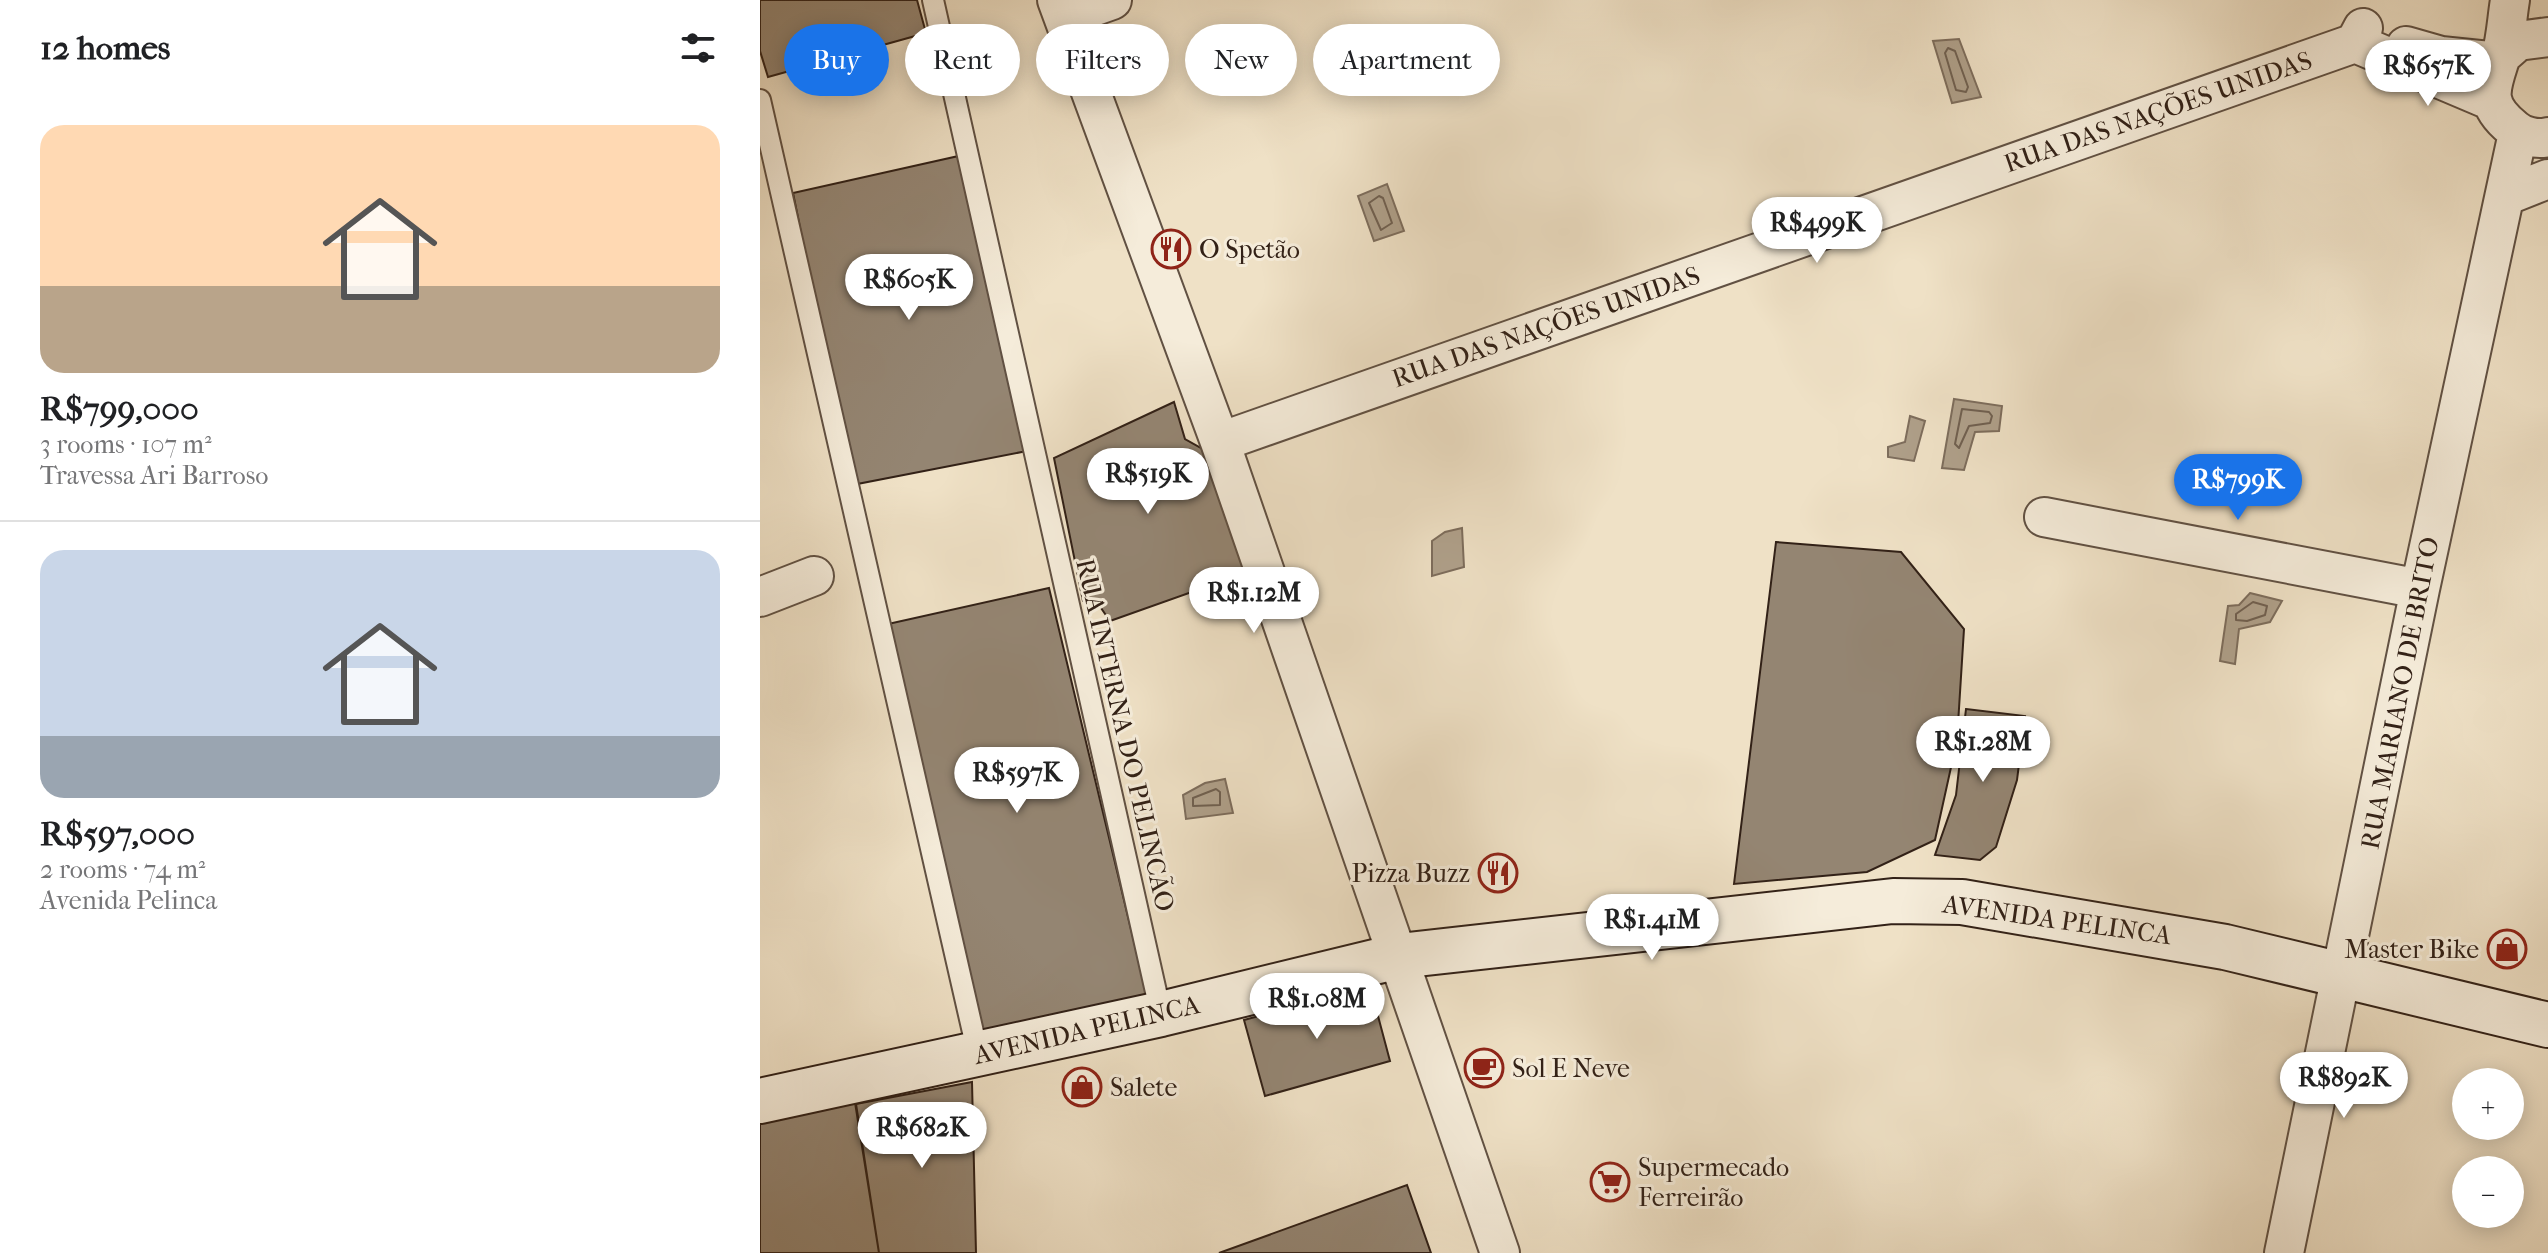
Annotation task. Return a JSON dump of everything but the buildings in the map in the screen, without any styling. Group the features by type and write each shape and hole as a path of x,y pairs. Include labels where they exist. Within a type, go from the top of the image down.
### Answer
{"main road":[{"name":"AVENIDA PELINCA","path":"760,1101 1161,1014 1399,956 1893,901 1949,902 2017,910 2210,944 2548,1025"}],"street":[{"path":"1112,0 1060,8 1220,442 1500,1253"},
{"path":"2510,0 2496,74 2502,120 2533,135"},
{"path":"2357,24 2425,53 2496,74"},
{"name":"RUA DAS NAÇÕES UNIDAS","path":"1220,442 2357,24"},
{"path":"2496,74 2518,41 2548,37"},
{"name":"RUA MARIANO DE BRITO","path":"2284,1253 2344,974 2420,589 2505,196 2533,135"},
{"path":"2505,196 2548,179"},
{"path":"2044,517 2420,589"},
{"path":"760,597 814,576"}],"lane":[{"name":"RUA INTERNA DO PELINCÃO","path":"933,0 1161,1014"},
{"path":"760,100 978,1054"}],"water":[{"path":"1959,39 1981,97 1952,103 1933,41"},
{"path":"1387,184 1404,231 1374,241 1358,196"},
{"path":"1954,399 2002,406 1999,431 1975,432 1964,470 1942,468"},
{"path":"1910,416 1925,421 1914,461 1888,457 1888,447 1905,442"},
{"path":"1462,528 1464,567 1432,576 1432,541 1445,532"},
{"path":"2250,593 2282,601 2270,622 2239,629 2235,664 2220,661 2228,606 2239,605"},
{"path":"1225,779 1233,813 1186,819 1183,795 1205,783"}],"place":[{"name":"O Spetão","path":"1171,249"},
{"name":"Pizza Buzz","path":"1498,873"},
{"name":"Master Bike","path":"2507,949"},
{"name":"Sol E Neve","path":"1484,1068"},
{"name":"Salete","path":"1082,1087"},
{"name":"Supermecado Ferreirão","path":"1610,1182"}]}
